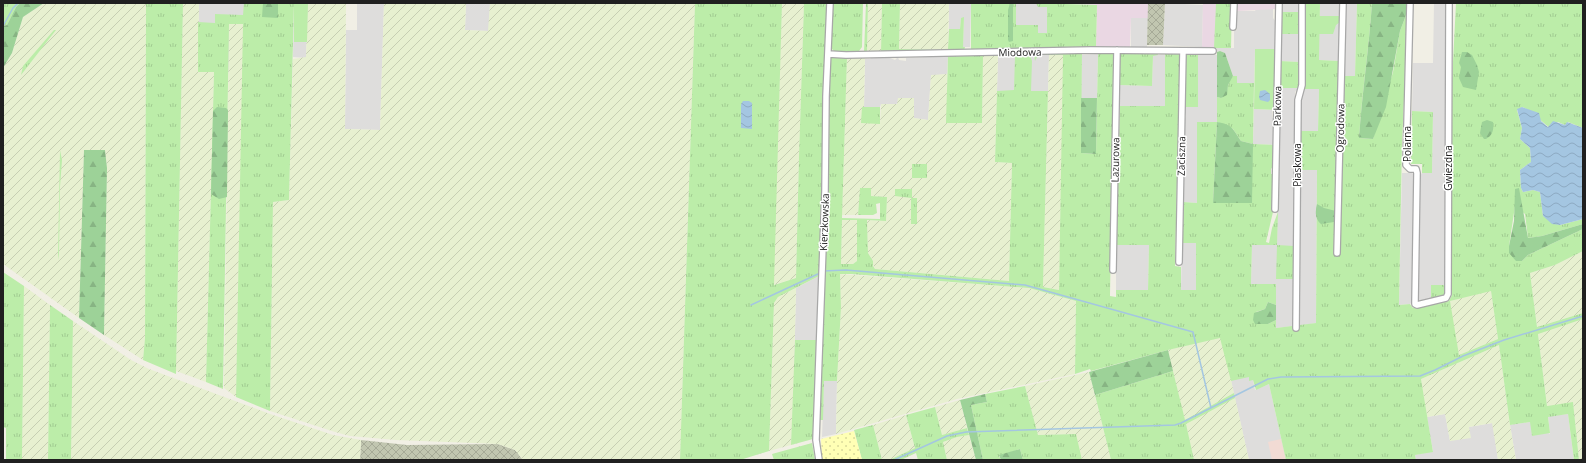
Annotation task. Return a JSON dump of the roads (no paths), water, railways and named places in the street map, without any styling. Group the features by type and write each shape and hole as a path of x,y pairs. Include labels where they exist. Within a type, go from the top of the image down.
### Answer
{"street":[{"name":"Kierzkowska","path":"819,460 816,440 826,191 825,135 830,3"},
{"path":"1233,27 1234,3"},
{"name":"Parkowa","path":"1276,209 1279,3"},
{"name":"Piaskowa","path":"1296,328 1298,100 1302,85 1302,3"},
{"name":"Ogrodowa","path":"1337,253 1343,3"},
{"name":"Polarna","path":"1410,3 1406,165 1410,168 1416,169 1418,173 1415,302"},
{"name":"Gwiezdna","path":"1415,302 1415,304 1418,305 1442,300 1446,298 1448,294 1450,3"},
{"name":"Lazurowa","path":"1113,270 1118,50"},
{"name":"Zaciszna","path":"1179,262 1183,50"},
{"name":"Miodowa","path":"828,54 1213,50"}],"water":[{"path":"1265,90 1270,94 1270,100 1268,102 1260,100 1259,97 1260,91"},
{"path":"743,101 749,101 752,103 752,129 741,128 741,104"},
{"path":"1522,107 1539,113 1541,121 1548,127 1553,121 1565,125 1567,122 1583,128 1583,219 1560,225 1552,224 1543,216 1540,192 1533,190 1523,192 1521,188 1520,170 1531,162 1530,148 1520,139 1522,128 1517,109"}],"waterway":[{"path":"3,26 13,8 18,3"},
{"path":"823,271 846,270 1025,285 1193,332 1211,408"},
{"path":"751,305 820,273"},
{"path":"894,460 947,436 966,432 1175,425 1268,379 1281,377 1420,376 1463,356 1504,340 1583,316"}]}
